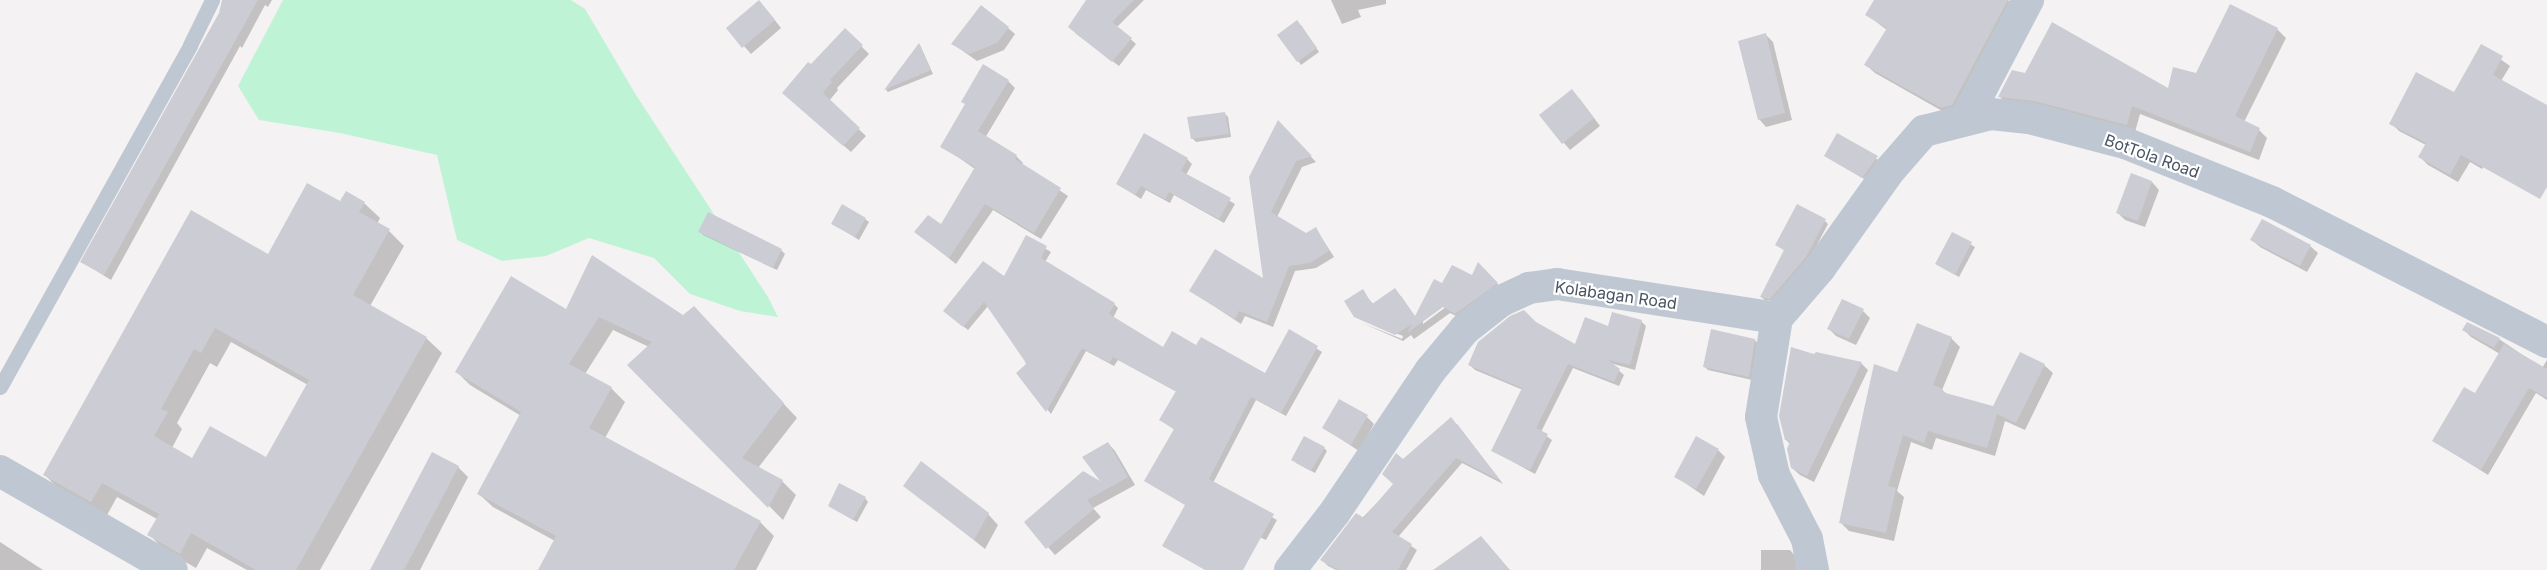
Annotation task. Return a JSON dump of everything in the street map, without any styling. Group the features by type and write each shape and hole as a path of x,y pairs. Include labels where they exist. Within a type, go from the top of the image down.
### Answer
{"street":[{"path":"1965,120 2028,0"},
{"name":"BotTola Road","path":"1777,318 1820,268 1890,170 1924,130 1991,114 2029,118 2125,143 2272,202 2547,342"},
{"name":"Kolabagan Road","path":"1290,570 1335,512 1430,371 1465,329 1501,301 1529,288 1557,284 1777,318"},
{"path":"1777,318 1761,417 1774,475 1807,539 1813,570"},
{"path":"0,471 172,570"}],"lane":[{"path":"0,387 190,45 212,0"}],"green space":[{"path":"283,0 571,0 585,9 636,95 768,297 778,317 740,311 690,294 654,258 589,238 546,256 502,261 457,240 437,155 340,133 259,120 238,86"}],"building":[{"path":"222,0 258,0 104,275 80,262 219,13"},
{"path":"759,0 775,20 742,48 726,28"},
{"path":"1086,0 1134,0 1112,22 1132,38 1112,62 1068,27"},
{"path":"1874,0 2008,0 1952,105 1941,108 1864,65 1887,28 1865,15"},
{"path":"2230,4 2278,28 2235,116 2260,128 2250,152 2132,106 2127,125 2034,101 1998,97 2012,70 2025,73 2052,22 2168,88 2173,67 2196,73"},
{"path":"981,5 1009,27 997,43 969,54 951,44"},
{"path":"1297,20 1317,48 1297,62 1277,35"},
{"path":"845,28 863,45 830,80 832,82 823,93 860,128 843,146 782,93 808,62 811,64"},
{"path":"1766,33 1785,113 1758,120 1738,41"},
{"path":"919,43 931,70 884,90"},
{"path":"2481,44 2503,56 2493,75 2547,105 2547,187 2540,199 2461,155 2450,175 2418,157 2426,143 2389,124 2416,72 2454,92"},
{"path":"983,64 1009,80 978,131 1017,155 1015,159 1061,188 1034,233 985,204 949,258 914,232 928,215 941,224 975,167 940,147 965,104 961,102"},
{"path":"1572,89 1594,118 1562,144 1539,115"},
{"path":"1225,112 1229,134 1191,139 1187,117"},
{"path":"1278,120 1312,156 1296,161 1271,212 1306,233 1316,227 1329,251 1310,263 1289,266 1267,322 1239,311 1235,319 1189,291 1215,249 1263,278 1249,177"},
{"path":"1144,133 1188,158 1181,171 1231,198 1219,219 1169,192 1165,199 1141,186 1135,195 1116,184"},
{"path":"1837,133 1878,156 1862,178 1824,156"},
{"path":"2131,173 2152,181 2138,221 2116,213"},
{"path":"307,183 340,201 346,191 365,202 359,212 390,229 353,295 427,337 296,570 256,570 191,533 180,554 147,535 159,514 102,483 91,502 43,475 191,210 268,254","holes":["215,328 309,380 266,457 210,426 192,458 154,436 168,412 161,409 194,349 201,353"]},
{"path":"842,204 866,218 855,237 831,224"},
{"path":"1797,204 1826,219 1806,257 1770,299 1760,297 1784,250 1775,245"},
{"path":"708,212 782,249 773,268 698,232"},
{"path":"2262,219 2311,245 2300,266 2250,240"},
{"path":"1952,232 1972,242 1955,275 1935,264"},
{"path":"1026,235 1047,246 1041,258 1115,303 1109,314 1163,347 1172,331 1196,345 1201,337 1265,373 1289,329 1318,346 1281,413 1251,397 1209,479 1274,514 1243,570 1205,570 1162,546 1185,505 1144,481 1174,429 1159,420 1176,391 1113,357 1109,363 1082,348 1046,412 1016,373 1026,364 984,302 963,327 943,311 983,261 1004,276"},
{"path":"592,255 683,315 694,306 784,403 742,458 783,480 768,508 627,365 652,342 599,317 569,364 612,387 589,428 761,521 734,570 538,570 556,536 477,494 521,412 455,372 511,276 566,309"},
{"path":"1478,262 1498,283 1455,314 1443,307 1407,333 1412,324 1395,335 1354,317 1344,301 1363,289 1372,304 1395,288 1415,316 1434,279 1442,283 1452,265 1472,275"},
{"path":"1842,299 1864,309 1849,339 1827,329"},
{"path":"1524,310 1536,322 1575,344 1585,317 1608,326 1612,312 1642,320 1630,365 1608,360 1620,369 1614,382 1568,364 1536,428 1548,434 1530,470 1491,451 1522,388 1468,365 1478,342 1510,316"},
{"path":"2467,322 2500,338 2494,348 2462,330"},
{"path":"1917,323 1952,337 1933,385 1943,389 1942,392 1993,406 2020,352 2045,364 2016,423 1997,414 1987,448 1928,431 1924,443 1903,435 1888,486 1896,488 1886,533 1839,523 1874,364 1897,372"},
{"path":"1711,329 1755,339 1749,377 1703,367"},
{"path":"2504,344 2547,369 2547,398 2529,388 2481,470 2432,441 2464,387 2475,393"},
{"path":"1791,347 1814,354 1816,352 1862,362 1807,476 1791,468 1787,449 1790,441 1785,440 1779,416"},
{"path":"1339,399 1368,415 1351,445 1322,428"},
{"path":"1451,417 1501,481 1456,458 1392,532 1412,544 1398,570 1338,570 1320,560 1356,513 1364,518 1393,484 1382,474 1396,453 1403,459"},
{"path":"1304,436 1325,447 1311,471 1291,460"},
{"path":"1696,436 1719,449 1696,489 1674,477"},
{"path":"1108,442 1128,477 1087,500 1094,509 1046,549 1024,522 1083,471 1100,481 1082,457"},
{"path":"432,452 459,466 404,570 370,570"},
{"path":"921,461 989,513 974,540 903,486"},
{"path":"839,483 866,497 853,520 828,506"},
{"path":"1481,536 1510,570 1433,570"}]}
